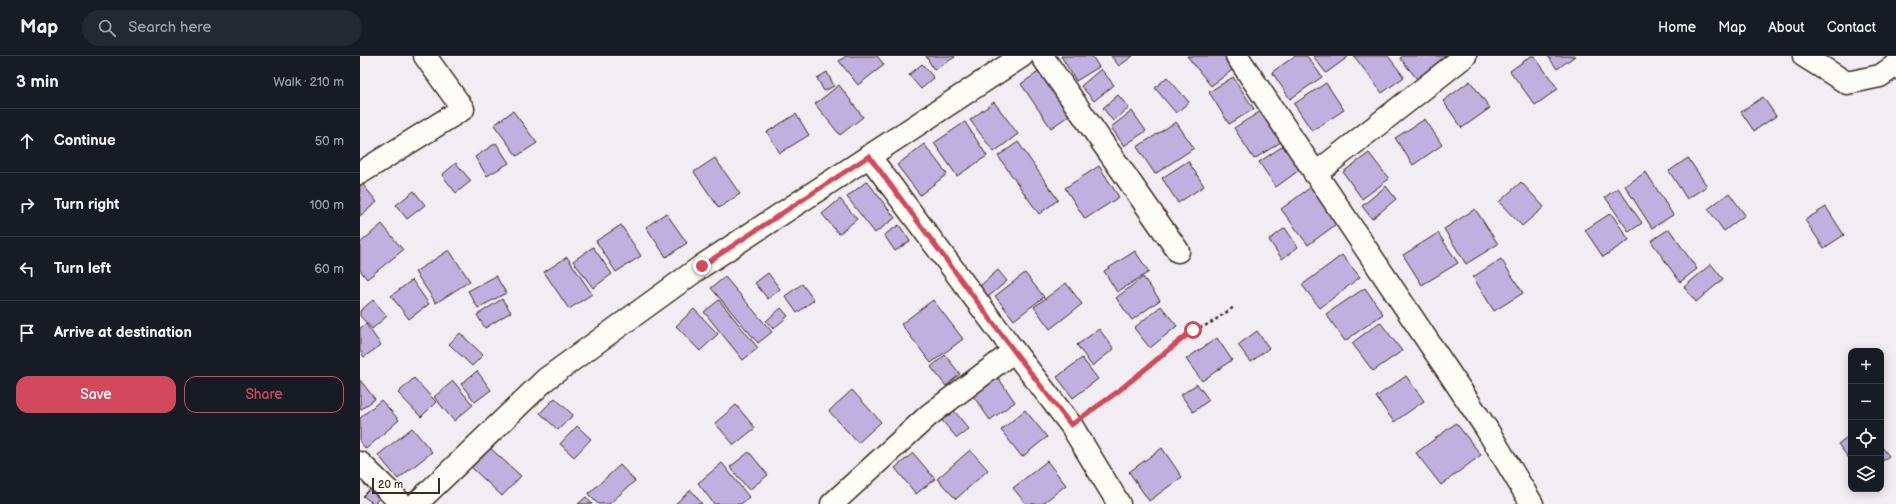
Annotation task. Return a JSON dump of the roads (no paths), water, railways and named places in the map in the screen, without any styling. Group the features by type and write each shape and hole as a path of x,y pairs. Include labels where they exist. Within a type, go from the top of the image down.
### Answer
{"street":[{"path":"360,173 463,109 425,56"},
{"path":"416,504 546,379 702,266 1022,56"},
{"path":"1042,56 1178,251"},
{"path":"1237,56 1482,421 1532,504"},
{"path":"1315,174 1465,56"},
{"path":"1804,56 1807,60 1847,83 1880,76 1896,65"},
{"path":"869,156 1071,425 1119,504"},
{"path":"832,504 929,415 1014,351"},
{"path":"360,463 402,504"}]}
